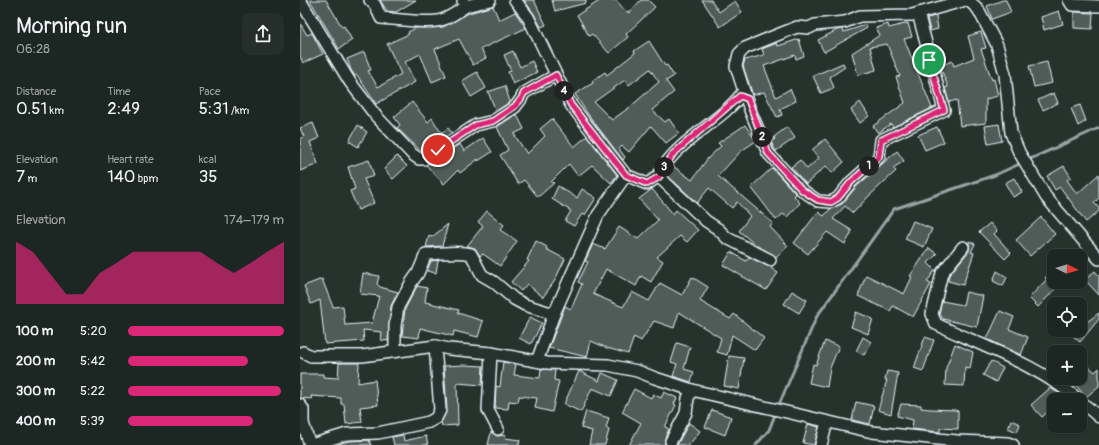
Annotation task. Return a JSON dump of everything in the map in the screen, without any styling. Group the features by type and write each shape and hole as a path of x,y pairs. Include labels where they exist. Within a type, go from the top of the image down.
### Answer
{"street":[{"path":"300,0 350,82 376,116 412,154 419,159 424,159 476,125 493,121 515,106 524,93 556,75"},
{"path":"370,0 375,5 381,18 423,20 430,22 442,20 464,3 490,0"},
{"path":"515,0 528,17 571,105 626,175 647,184 659,177 673,154 744,96"},
{"path":"918,13 944,110 881,140 879,157 851,182 838,198 831,202 818,200 802,190 768,153 744,96 736,66 739,54 745,48 797,28 809,28 815,25 845,22 860,16 918,13 967,0 978,8 997,45 1005,74 1011,133 1019,152 1046,197 1099,259"},
{"path":"1069,0 1072,5 1099,6"},
{"path":"537,361 554,314 598,214 626,175"},
{"path":"659,177 706,221 718,229 727,238 770,260"},
{"path":"963,247 942,273 932,314 936,324 1032,369 1062,386 1070,393"},
{"path":"395,351 395,326 398,307 418,273 426,254 450,254 459,251 470,254 482,274 514,299 525,305 554,314"},
{"path":"300,404 303,409 303,423 311,445 347,434 378,433 429,422 436,418 440,410 435,346"},
{"path":"301,352 311,356 362,356 435,346 564,364 625,367 692,390 827,422 916,441 972,443 1008,442 1013,445"},
{"path":"490,353 488,410 498,429"},
{"path":"671,441 686,413 688,398 692,390"},
{"path":"1087,406 1098,415"},
{"path":"821,445 827,422"}],"building":[{"path":"310,0 326,0 342,27 344,26 352,40 339,49"},
{"path":"380,0 416,0 396,12 387,11"},
{"path":"524,0 534,0 546,25 541,27"},
{"path":"552,0 586,0 586,3 555,11"},
{"path":"601,0 616,0 626,12 628,11 629,13 641,0 648,0 655,7 626,34 628,37 609,53 592,34 589,36 577,15"},
{"path":"702,0 711,0 719,12 735,1 742,12 720,27"},
{"path":"1006,0 1011,12 992,19 987,6"},
{"path":"493,6 499,20 515,12 526,28 481,49 486,58 473,65 459,39 435,49 446,76 432,82 420,54 405,62 415,82 376,104 357,75 355,76 351,70 347,59 364,52 371,70 368,71 378,87 401,74 387,44 409,34 408,32 416,28 443,27 469,13"},
{"path":"1059,11 1063,24 1044,30 1041,17"},
{"path":"1074,12 1093,13 1092,29 1074,28"},
{"path":"936,16 938,29 930,31 927,18"},
{"path":"300,23 307,35 312,33 323,54 303,63 300,56"},
{"path":"908,23 912,37 904,39 932,108 893,127 891,124 878,133 873,126 905,103 896,77 900,76 887,44 870,47 876,70 858,75 852,53 880,35 876,28 888,24 889,28"},
{"path":"866,25 867,28 824,52 818,40 837,30 843,29 844,32"},
{"path":"981,32 986,48 981,49 992,80 994,79 998,96 986,99 986,123 960,126 957,100 949,102 945,88 948,87 940,66 952,61 954,66 974,58 968,36"},
{"path":"799,39 804,56 796,59 795,55 764,66 776,97 790,89 796,101 780,109 782,115 777,117 764,92 753,95 743,66 745,60 764,55 762,49 777,43 778,46"},
{"path":"649,41 665,66 667,65 674,76 666,81 674,92 652,110 665,122 669,119 679,133 666,143 651,126 629,152 622,146 619,149 625,157 623,160 587,113 575,94 593,83 592,81 605,72 607,75 635,53 634,51","holes":["650,69 659,82 630,107 612,120 594,102 625,80 629,85"]},
{"path":"513,51 520,67 532,61 537,72 513,84 508,72 511,71 504,55"},
{"path":"1047,62 1052,83 1034,87 1029,66"},
{"path":"843,63 845,67 830,77 834,88 821,93 813,76"},
{"path":"477,72 486,88 471,97 462,81"},
{"path":"505,86 510,102 496,111 488,92"},
{"path":"1054,93 1058,103 1043,110 1038,100"},
{"path":"412,102 428,122 432,118 440,131 443,132 448,128 452,133 422,152 397,128 400,125 394,117"},
{"path":"860,102 869,116 860,123 851,110"},
{"path":"1080,105 1086,121 1078,126 1071,108"},
{"path":"517,115 524,129 514,134 527,154 545,136 540,129 552,119 574,147 587,136 617,175 611,183 592,165 578,176 569,164 551,182 554,183 538,197 524,180 518,184 500,155 508,150 497,127"},
{"path":"313,123 319,138 310,142 318,164 300,171 300,139 304,137 300,128"},
{"path":"999,124 1002,141 988,144 985,126"},
{"path":"358,125 367,132 358,147 349,141"},
{"path":"745,125 756,141 741,151 718,176 773,223 770,227 788,246 776,257 756,245 739,231 750,216 737,202 732,208 709,188 697,203 667,175 673,166 692,180 708,158 721,146 718,143"},
{"path":"787,127 795,138 776,151 771,142 775,139 774,137"},
{"path":"937,127 944,142 925,150 918,135"},
{"path":"483,138 492,152 478,161 478,159 460,173 458,170 444,184 426,165 460,144 464,151"},
{"path":"825,139 844,162 832,173 826,166 806,184 791,167 800,160 807,169 819,158 812,150"},
{"path":"897,151 904,161 893,168 896,171 853,213 845,206 833,219 851,230 851,234 845,244 827,232 808,254 794,243 818,212 824,216 830,209 842,204 856,187"},
{"path":"397,156 407,166 393,179 384,169"},
{"path":"369,160 374,176 364,179 374,203 358,210 350,191 355,189 348,167"},
{"path":"1064,166 1071,177 1067,180 1077,194 1099,174 1099,198 1094,203 1099,208 1099,211 1086,222 1060,187 1055,190 1047,176"},
{"path":"772,168 796,194 794,196 800,203 787,217 783,214 776,220 751,187"},
{"path":"1014,178 1022,192 1013,197 1005,183"},
{"path":"558,186 577,198 582,189 596,198 585,215 582,214 574,226 565,221 571,211 552,199"},
{"path":"652,189 673,214 676,210 698,230 687,242 680,236 657,257 663,261 651,282 641,276 636,286 606,269 593,294 623,307 632,292 649,301 660,283 682,295 692,277 708,287 700,301 730,319 734,314 764,338 755,350 732,335 727,355 717,352 721,338 679,312 674,328 654,321 641,341 634,337 628,354 607,348 591,341 587,357 549,348 565,306 571,309 582,284 578,282 588,262 585,261 593,244 605,249 619,227 638,239 658,220 639,199"},
{"path":"487,211 504,225 500,230 517,241 500,266 483,254 480,256 475,248 467,246 483,226 478,222"},
{"path":"1041,217 1055,234 1030,256 1016,240"},
{"path":"913,221 932,229 924,247 905,239"},
{"path":"990,223 997,231 994,234 1011,253 1005,259 979,232"},
{"path":"448,224 442,246 426,247 429,236 432,237"},
{"path":"536,241 547,247 546,249 565,259 554,282 543,297 527,284 521,291 511,282 529,261 527,260"},
{"path":"969,241 975,244 971,252 974,253 963,285 948,281 949,275 969,251"},
{"path":"929,248 937,254 928,263 935,270 927,282 931,284 913,317 893,306 890,311 858,296 866,275 904,294 912,277 910,276"},
{"path":"731,252 746,261 749,257 767,266 772,266 771,268 778,273 766,290 723,265"},
{"path":"438,260 436,273 427,271 431,261"},
{"path":"997,271 1007,277 1003,286 993,281"},
{"path":"1095,271 1099,276 1099,295 1087,282 1087,278"},
{"path":"363,273 379,276 377,284 380,287 398,292 391,306 388,341 381,340 382,332 363,330 364,341 325,344 320,300 311,304 304,286 322,279 333,307 343,306 345,325 372,323 379,296 360,294"},
{"path":"1047,279 1047,289 1055,289 1038,307 1029,298"},
{"path":"417,286 427,288 425,302 459,310 458,313 483,321 478,337 454,331 453,336 420,328 419,338 402,336 405,309"},
{"path":"792,291 807,300 799,313 784,304"},
{"path":"966,292 983,296 977,327 943,319 939,313 942,301 963,305"},
{"path":"1000,311 1014,317 1009,329 1028,337 1021,355 987,339"},
{"path":"856,312 873,319 868,334 851,327"},
{"path":"1099,313 1099,319 1087,334 1087,322"},
{"path":"530,317 542,323 531,344 519,338"},
{"path":"863,337 871,342 864,355 856,351"},
{"path":"925,337 934,340 923,371 914,368"},
{"path":"1074,337 1084,337 1080,342"},
{"path":"825,341 839,346 830,368 827,387 809,383 813,364 816,365"},
{"path":"677,343 690,347 684,369 694,372 691,382 673,376 677,364 671,362"},
{"path":"955,344 973,352 970,369 965,367 964,386 945,385 946,368"},
{"path":"729,356 744,358 739,389 724,386"},
{"path":"991,361 1003,368 996,382 983,375"},
{"path":"503,362 516,364 514,375 540,378 541,369 555,370 554,380 559,381 552,412 535,408 537,398 519,396 518,402 509,401 508,409 495,408 496,386 500,387"},
{"path":"339,363 359,363 358,383 375,380 378,405 360,407 362,422 346,424 344,404 341,404 341,398 311,396 312,399 300,398 300,374 323,374 323,377 338,378"},
{"path":"1087,365 1095,372 1099,368 1099,386 1087,396 1087,393 1082,393 1075,385 1087,385"},
{"path":"444,366 483,366 482,385 457,383 458,425 442,426 441,422 447,409"},
{"path":"579,371 599,381 602,373 618,380 611,396 592,388 581,412 564,404"},
{"path":"887,371 898,373 891,414 878,410 887,380 885,380"},
{"path":"1050,388 1059,393 1047,393 1047,412 1042,417 1031,405"},
{"path":"634,389 651,398 653,394 661,398 664,392 677,398 674,404 676,405 665,427 669,429 665,438 665,445 629,445 641,423 622,412"},
{"path":"856,402 874,406 870,424 852,420"},
{"path":"901,404 921,405 921,408 958,411 958,429 940,428 940,432 912,429 913,420 897,416"},
{"path":"712,410 731,417 725,435 705,427"},
{"path":"586,411 609,418 606,428 609,430 605,445 589,445 592,431 581,428"},
{"path":"1011,420 1020,424 1017,432 1008,428"},
{"path":"689,423 700,431 689,445 677,445"},
{"path":"808,424 819,427 814,445 803,443"},
{"path":"491,432 497,436 506,435 505,438 520,440 519,445 488,445"},
{"path":"403,435 404,441 426,436 428,445 394,445 392,437"},
{"path":"369,440 371,445 340,445 340,443 348,441"}],"waterway":[{"path":"778,407 817,316 894,209 995,175 1099,128"},
{"path":"756,445 769,430 776,412"}],"route":[{"path":"438,150 476,125 493,121 515,106 524,93 556,75 571,105 626,175 647,184 659,177 673,154 740,96 748,99 750,110 768,153 802,190 818,200 831,202 838,198 851,182 879,157 881,140 944,110 929,60"}]}
